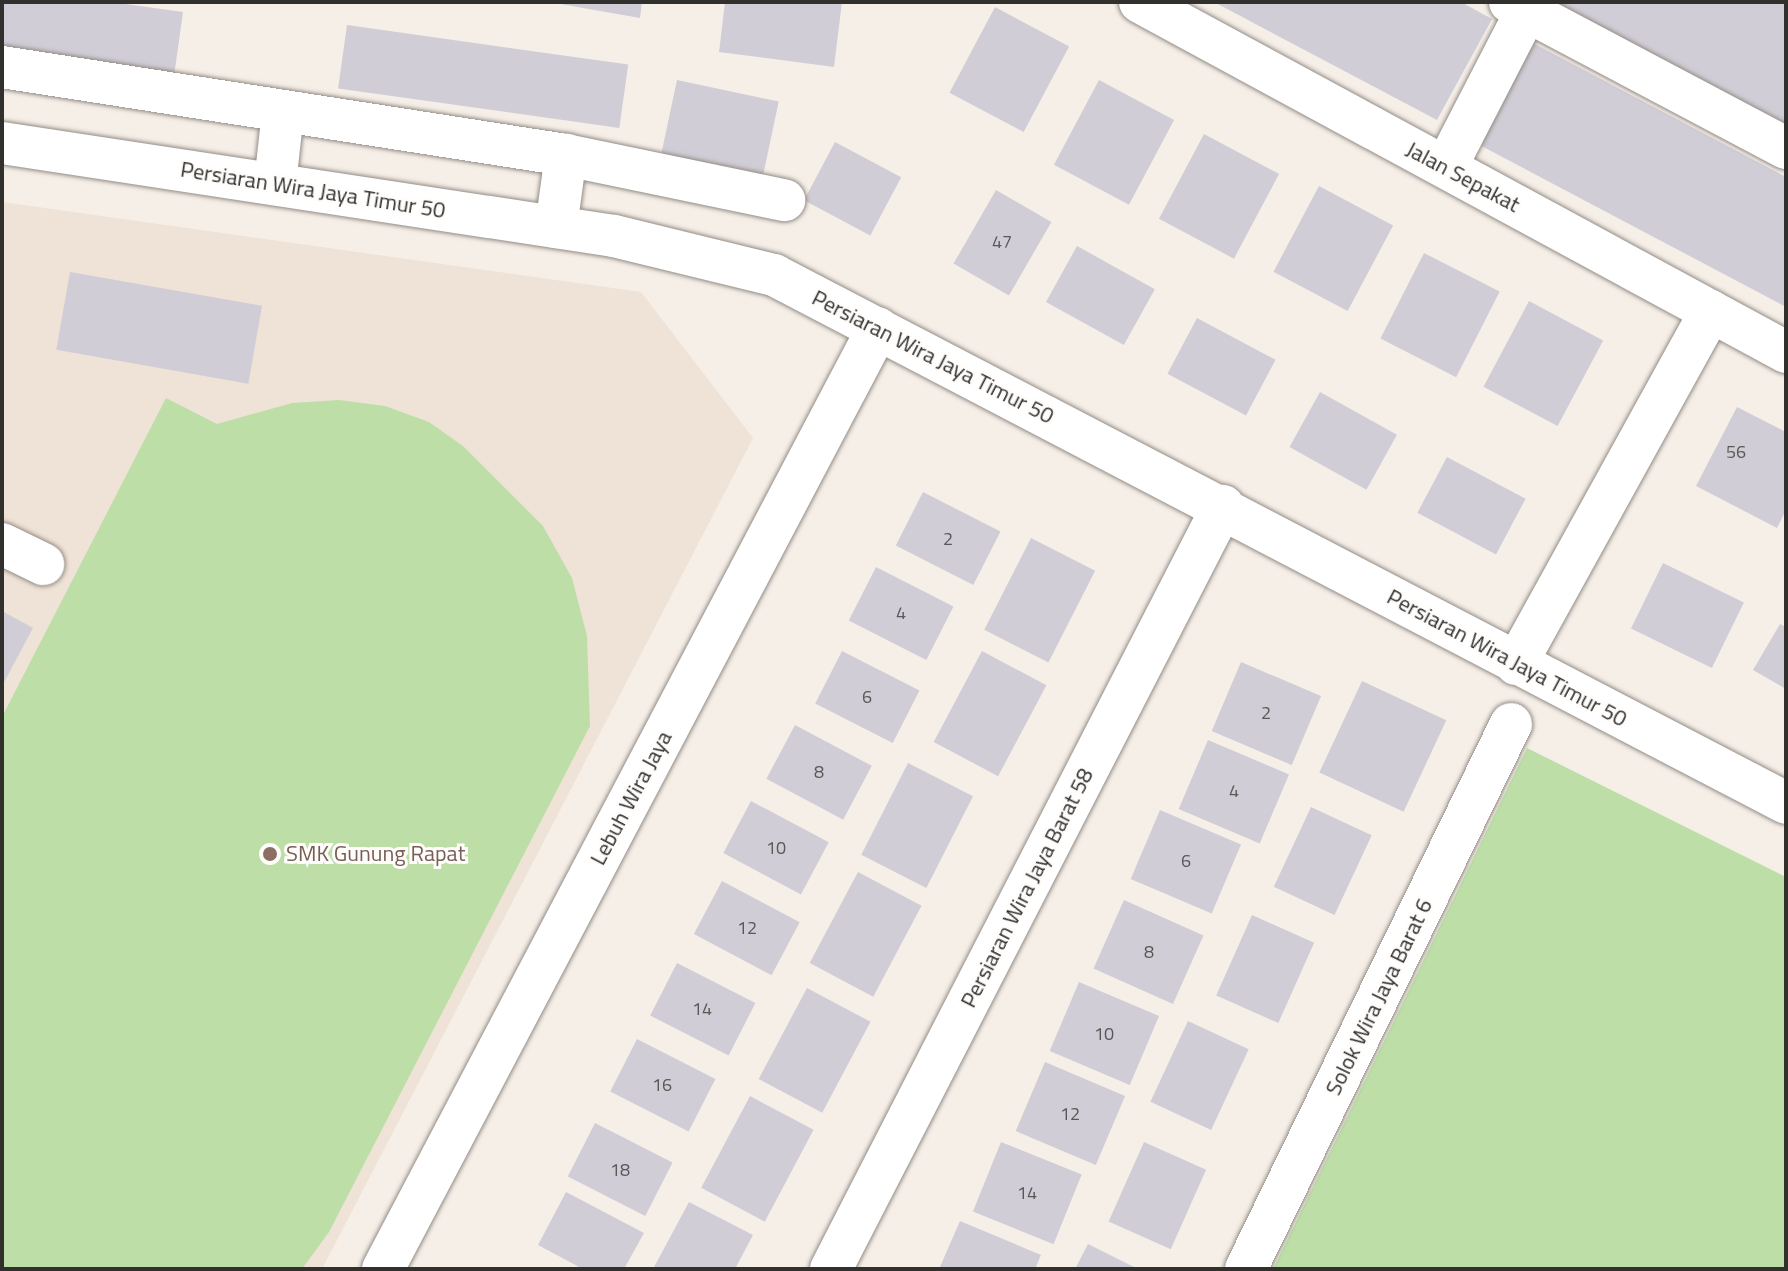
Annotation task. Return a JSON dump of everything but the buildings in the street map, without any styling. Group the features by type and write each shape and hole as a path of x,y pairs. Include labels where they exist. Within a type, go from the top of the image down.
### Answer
{"street":[{"name":"Jalan Sepakat","path":"1140,2 1786,352"},
{"path":"1446,167 1522,5 1786,148"},
{"path":"2,67 566,155 784,200"},
{"path":"275,184 283,111"},
{"name":"Persiaran Wira Jaya Timur 50","path":"2,143 556,227 774,275 1223,506 1516,664 1786,803"},
{"path":"556,227 566,155"},
{"path":"1516,664 1711,311"},
{"name":"Lebuh Wira Jaya","path":"383,1269 878,328"},
{"name":"Persiaran Wira Jaya Barat 58","path":"831,1269 1223,506"},
{"path":"2,544 43,564"},
{"name":"Solok Wira Jaya Barat 6","path":"1246,1269 1511,724"}],"shaded area":[{"name":"SMK Gunung Rapat","path":"2,202 641,292 753,438 322,1269 2,1269"}],"green space":[{"name":"SMK Gunung Rapat","path":"166,398 217,424 292,403 339,400 385,406 429,422 463,446 543,526 572,578 587,636 590,726 329,1232 302,1269 2,1269 2,717"},
{"path":"1527,748 1786,877 1786,1269 1273,1269"}],"place":[{"name":"SMK Gunung Rapat","path":"270,854"}]}
